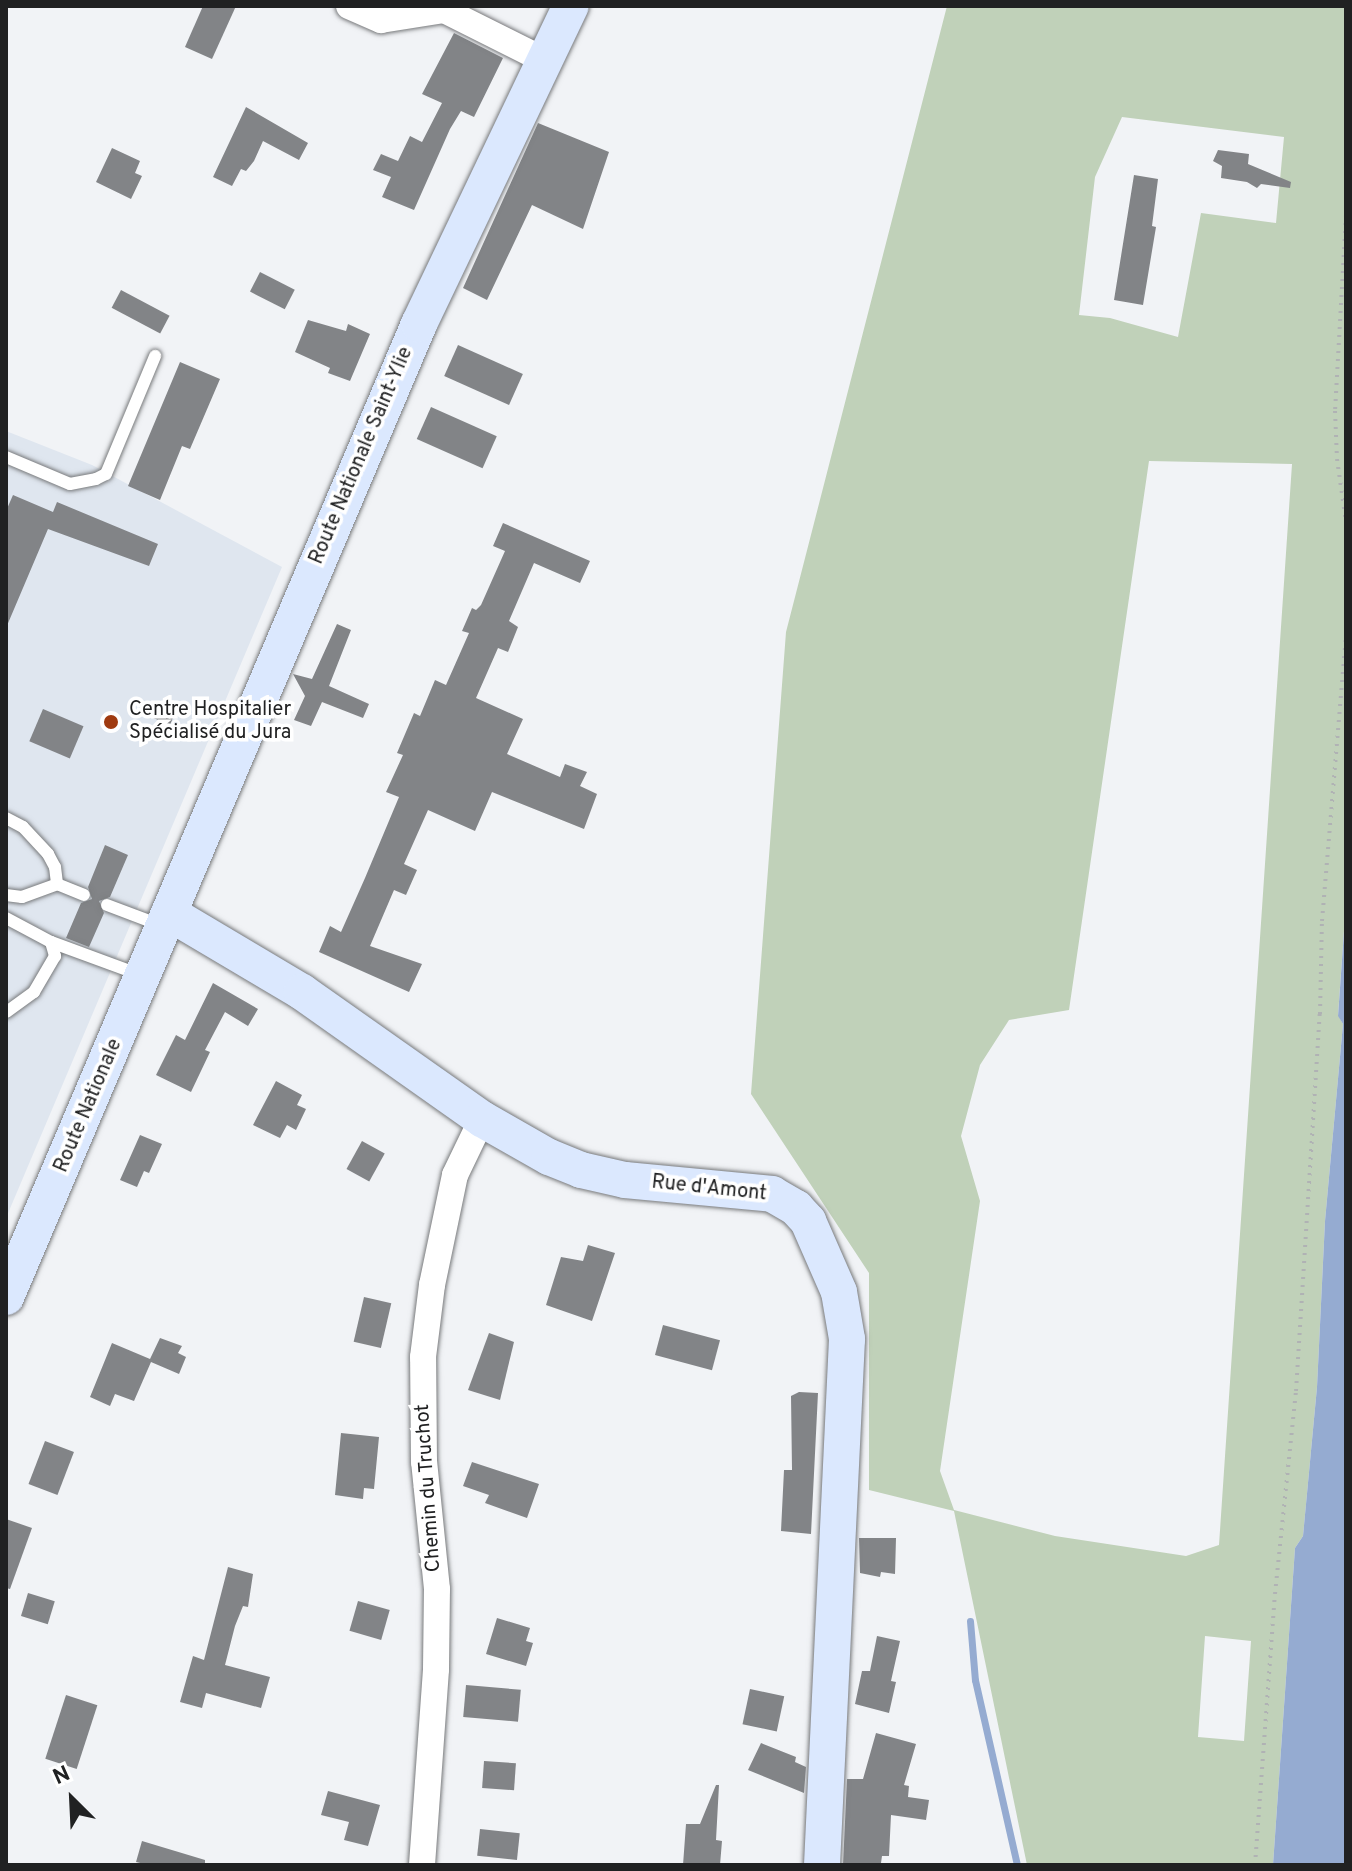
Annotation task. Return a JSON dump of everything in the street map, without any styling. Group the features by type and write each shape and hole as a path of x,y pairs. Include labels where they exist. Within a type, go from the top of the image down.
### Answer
{"main road":[{"name":"Route Nationale Saint-Ylie","path":"166,920 419,324 571,6"},
{"name":"Route Nationale","path":"6,1297 166,920"},
{"name":"Rue d'Amont","path":"166,920 302,992 482,1119 549,1157 581,1170 678,1187 772,1194 796,1208 819,1239 839,1292 847,1357 822,1865"}],"street":[{"path":"349,6 381,20 444,10 544,60"},
{"name":"Chemin du Truchot","path":"422,1865 437,1602 424,1462 423,1357 432,1285 455,1175 482,1119"}],"lane":[{"path":"6,457 70,484 106,474 155,356"},
{"path":"6,818 23,827 48,854 55,867 57,884"},
{"path":"6,895 22,897 57,884 84,895"},
{"path":"107,905 166,920"},
{"path":"6,918 51,942 143,976"},
{"path":"6,1012 34,992 45,976 55,956 51,942"}],"path":[{"path":"1346,215 1335,411 1337,459 1346,522"},
{"path":"1255,1865 1275,1594 1296,1391 1320,1014 1322,921 1346,634"}],"shaded area":[{"name":"Centre Hospitalier Spécialisé du Jura","path":"6,431 92,465 282,567 6,1218"}],"green space":[{"path":"947,6 1346,6 1346,903 1338,1015 1343,1024 1325,1221 1317,1387 1303,1536 1295,1548 1273,1865 1027,1865 954,1511 869,1490 869,1273 751,1094 786,632","holes":["1122,117 1284,137 1276,223 1201,213 1178,337 1110,318 1079,315 1095,177","1149,461 1292,464 1219,1545 1186,1556 1055,1536 954,1510 940,1471 980,1201 961,1136 980,1065 1009,1020 1069,1010","1205,1636 1251,1641 1244,1741 1198,1737"]}],"water":[{"path":"1346,903 1346,1865 1273,1865 1295,1548 1303,1536 1317,1387 1325,1221 1343,1024 1338,1016"}],"building":[{"path":"203,6 236,6 212,59 185,47"},
{"path":"454,33 503,58 474,117 461,111 450,129 414,210 382,197 391,177 373,170 381,154 398,161 410,136 422,142 442,103 422,94"},
{"path":"246,107 308,143 299,160 263,141 254,161 246,171 241,169 232,186 213,177"},
{"path":"538,123 609,152 583,229 532,205 487,300 463,288"},
{"path":"112,148 140,161 135,173 142,176 131,199 96,182"},
{"path":"1218,150 1249,154 1248,164 1291,182 1290,188 1261,184 1257,188 1247,182 1221,178 1222,166 1213,161"},
{"path":"1134,175 1158,179 1152,226 1156,227 1143,305 1114,300"},
{"path":"260,272 295,290 285,309 250,292"},
{"path":"121,290 170,316 160,333 112,308"},
{"path":"308,320 346,331 348,324 370,334 350,381 328,373 330,368 295,352"},
{"path":"458,345 523,374 509,405 444,376"},
{"path":"180,362 220,379 190,449 182,446 160,500 128,486"},
{"path":"431,407 497,436 483,468 417,439"},
{"path":"13,495 53,512 57,502 158,544 149,566 48,529 6,628 6,511"},
{"path":"503,523 590,561 580,583 534,563 509,621 518,627 508,652 498,648 476,698 523,719 507,754 560,777 565,764 587,772 580,786 597,794 584,829 492,792 475,831 428,810 404,864 417,870 406,895 394,890 370,946 422,964 409,992 319,952 330,926 341,932 365,878 399,797 386,792 403,755 397,753 414,713 420,716 435,680 446,685 469,633 462,631 472,608 476,610 481,605 505,551 493,546"},
{"path":"337,624 351,630 329,686 369,704 363,718 322,702 311,726 294,720 305,696 293,674 312,679"},
{"path":"159,701 177,708 170,725 153,718"},
{"path":"43,709 84,726 70,758 29,741"},
{"path":"105,845 128,855 110,897 99,901 104,913 89,947 66,938 81,903 92,899 88,887"},
{"path":"213,983 258,1009 248,1026 225,1012 205,1050 210,1052 191,1092 156,1075 176,1035 185,1040"},
{"path":"276,1081 302,1095 297,1105 306,1109 296,1130 287,1125 280,1138 253,1125"},
{"path":"140,1135 162,1144 149,1173 144,1171 137,1187 120,1180"},
{"path":"362,1141 385,1154 369,1182 346,1169"},
{"path":"588,1245 615,1253 592,1321 546,1305 561,1257 583,1261"},
{"path":"364,1297 391,1303 381,1348 354,1342"},
{"path":"663,1325 720,1340 712,1370 655,1355"},
{"path":"489,1333 514,1342 500,1400 468,1390"},
{"path":"160,1338 182,1346 178,1353 186,1357 179,1374 151,1362 134,1401 115,1394 110,1406 90,1397 112,1343 150,1359"},
{"path":"799,1392 818,1393 811,1534 781,1531 784,1470 792,1470 791,1396"},
{"path":"341,1433 379,1437 374,1489 364,1488 363,1499 335,1495"},
{"path":"45,1441 74,1452 57,1495 29,1484"},
{"path":"472,1462 539,1484 527,1518 485,1503 489,1495 463,1486"},
{"path":"6,1519 32,1528 10,1589 6,1588"},
{"path":"859,1538 896,1538 895,1574 881,1572 880,1577 860,1573"},
{"path":"228,1567 253,1574 248,1607 243,1606 235,1626 225,1665 270,1677 261,1708 206,1693 202,1708 180,1702 193,1656 204,1660"},
{"path":"28,1593 55,1601 48,1624 21,1616"},
{"path":"358,1601 390,1610 381,1640 349,1631"},
{"path":"497,1618 530,1628 526,1641 533,1643 526,1666 486,1654"},
{"path":"877,1636 900,1641 891,1681 896,1682 889,1713 855,1704 862,1671 870,1671"},
{"path":"466,1685 521,1690 518,1722 463,1717"},
{"path":"750,1689 784,1696 777,1731 743,1724"},
{"path":"66,1695 97,1705 77,1769 45,1759"},
{"path":"876,1733 916,1744 904,1785 909,1786 908,1797 929,1800 926,1820 891,1815 889,1856 882,1856 881,1863 872,1865 843,1865 847,1779 863,1779"},
{"path":"761,1743 796,1757 795,1762 806,1767 804,1793 748,1770"},
{"path":"484,1761 516,1763 514,1790 482,1788"},
{"path":"716,1785 719,1785 716,1840 722,1841 720,1865 683,1865 686,1824 700,1824"},
{"path":"328,1791 380,1805 368,1846 344,1840 349,1822 321,1815"},
{"path":"480,1829 520,1833 517,1860 477,1856"},
{"path":"142,1841 205,1860 205,1865 149,1865 136,1862"}],"waterway":[{"path":"970,1621 975,1680 1017,1865"}],"place":[{"name":"Centre Hospitalier Spécialisé du Jura","path":"111,722"}]}
